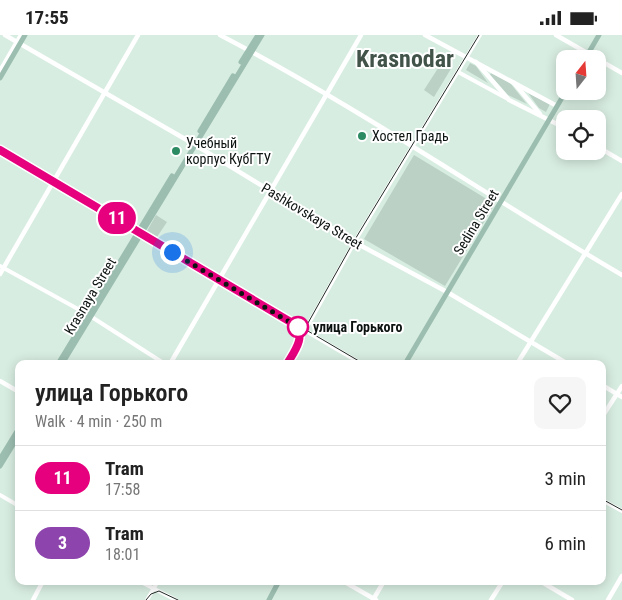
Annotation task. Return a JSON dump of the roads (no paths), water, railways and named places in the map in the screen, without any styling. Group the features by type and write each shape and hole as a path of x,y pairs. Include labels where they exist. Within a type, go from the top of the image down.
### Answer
{"main road":[{"path":"0,78 18,43 25,35"},
{"name":"Krasnaya Street","path":"64,360 258,35"},
{"name":"Krasnaya Street","path":"250,51 262,35"},
{"path":"590,50 599,35"},
{"name":"Sedina Street","path":"407,360 561,100"},
{"name":"Krasnaya Street","path":"61,360 89,316"},
{"path":"0,459 15,435"},
{"path":"0,466 15,442"},
{"path":"269,600 277,585"}],"street":[{"name":"Pashkovskaya Street","path":"5,35 194,144 355,242 448,292 562,360"},
{"path":"0,71 21,35"},
{"path":"0,274 2,267 138,35"},
{"path":"220,35 327,93 622,275"},
{"path":"172,360 361,35"},
{"path":"425,35 512,80 557,106"},
{"path":"288,360 355,242 480,35"},
{"path":"556,35 583,50"},
{"path":"474,60 508,100"},
{"path":"606,64 622,73"},
{"path":"458,72 508,100 556,123"},
{"path":"512,80 541,115"},
{"path":"485,88 490,85 491,81"},
{"path":"0,151 355,360"},
{"path":"606,152 622,161"},
{"path":"519,360 622,194"},
{"path":"2,267 89,316 159,360"},
{"path":"0,381 15,390"},
{"path":"606,411 622,386"},
{"path":"606,387 622,397"},
{"path":"0,495 15,504"},
{"path":"606,502 622,511"},
{"path":"608,600 622,576"},
{"path":"33,600 41,585"},
{"path":"148,585 176,600"},
{"path":"147,600 156,585"},
{"path":"350,585 374,600 382,585"},
{"path":"491,600 500,585"},
{"path":"547,585 572,600"}],"tram line":[{"path":"287,360 354,241 479,35"},
{"path":"0,150 357,360"},
{"name":"11","path":"0,150 297,326 300,338 289,360"},
{"path":"606,501 622,510"},
{"path":"146,600 151,594 159,591 178,600"}],"place":[{"name":"Хостел Градь","path":"362,136"},
{"name":"Учебный корпус КубГТУ","path":"176,151"},
{"name":"улица Горького","path":"298,327"}],"district":[{"name":"Krasnodar","path":"405,59"}]}
